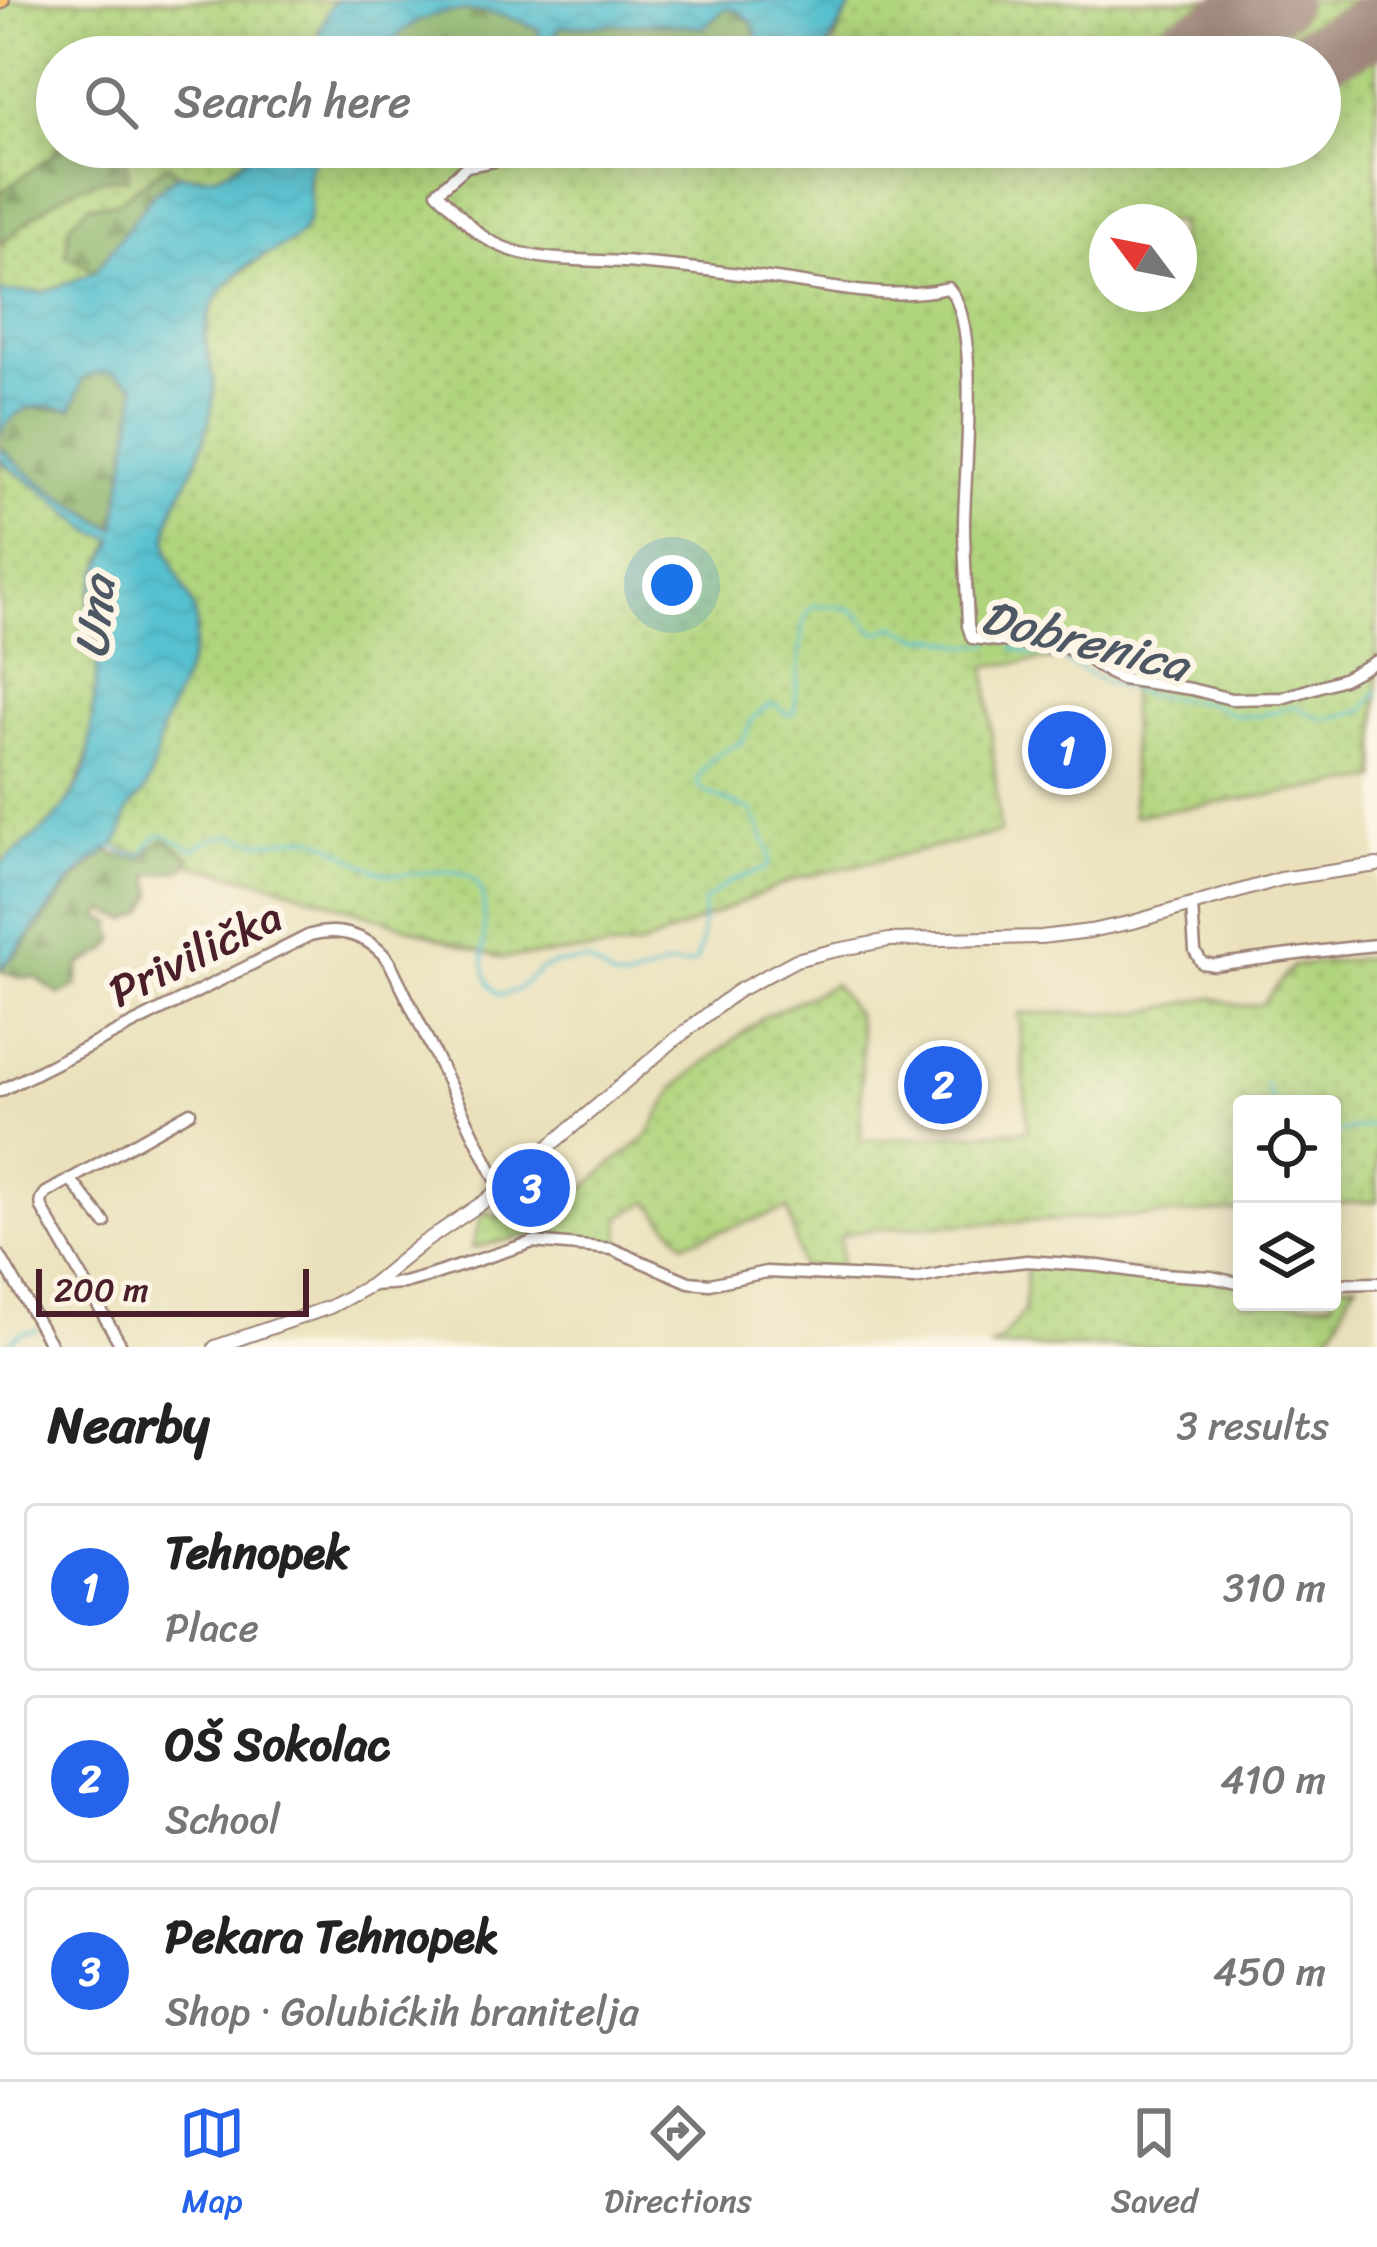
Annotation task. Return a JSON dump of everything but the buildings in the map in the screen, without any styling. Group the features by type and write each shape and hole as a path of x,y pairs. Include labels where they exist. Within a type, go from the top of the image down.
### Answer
{"street":[{"path":"465,168 437,192 478,236 516,252 785,280 854,293 924,294 948,288 953,292 968,364 964,525 972,638 1066,648 1122,679 1231,699 1282,698 1343,679 1377,661"},
{"path":"215,1347 330,1307 371,1285 500,1188 736,992 796,961 890,940 1041,937 1090,931 1281,879 1377,865"},
{"path":"1192,905 1195,951 1202,963 1377,945"},
{"name":"Privilička","path":"0,1091 310,935 347,934 373,945 390,963 500,1188"},
{"path":"122,1347 41,1200 70,1178 190,1112"},
{"path":"70,1178 105,1223"},
{"path":"371,1285 429,1276 533,1242 605,1248 689,1282 710,1284 766,1272 915,1279 1027,1261 1233,1282"},
{"path":"0,1256 52,1347"},
{"path":"1341,1284 1377,1283"}],"green space":[{"path":"0,0 374,0 338,36 36,36 36,168 235,168 81,292 0,300"},
{"path":"852,0 1377,0 1377,779 1133,816 1129,652 986,666 1000,833 795,879 639,947 501,958 275,884 114,847 162,681 158,568 207,357 208,321 219,294 240,273 301,233 310,208 310,168 1341,168 1341,36 837,36"},
{"path":"469,8 510,16 540,31 539,36 397,36 418,19"},
{"path":"725,8 744,15 757,36 555,35 560,26 704,28"},
{"path":"36,167 127,168 128,178 74,189 0,245 0,193"},
{"path":"164,168 178,174 152,195 95,272 66,255 69,225 89,205 116,203"},
{"path":"102,370 117,373 135,386 115,529 40,481 0,447 2,433 14,415 35,408 72,410 83,378"},
{"path":"0,461 91,531 114,538 89,598 98,649 97,694 82,773 56,816 0,864"},
{"path":"165,839 191,858 183,869 149,875 154,894 145,912 128,920 104,910 100,917 113,923 116,939 109,949 80,965 77,985 60,995 35,977 0,971 72,884 107,851 138,857"},
{"path":"1377,957 1377,1201 1341,1203 1341,1095 1233,1095 1233,1211 875,1229 841,1235 841,1268 801,1267 788,1209 684,1243 649,1202 621,1216 620,1243 540,1233 472,1248 482,1213 497,1217 545,1195 581,1192 646,1138 675,1088 696,1070 763,1017 834,984 856,1014 862,1039 861,1141 1028,1130 1019,1013 1139,1013 1211,997 1241,1006 1262,1004 1293,966"},
{"path":"1027,1261 1233,1283 1233,1311 1341,1311 1341,1284 1357,1283 1340,1318 1320,1347 989,1347 999,1343 1024,1311"}],"water":[{"path":"337,0 855,0 834,36 757,36 744,15 726,8 704,28 661,23 560,27 556,36 539,36 539,30 517,21 473,11 432,16 399,36 318,36"},
{"name":"Una","path":"230,168 311,168 310,208 299,235 236,276 210,313 206,336 214,390 211,411 199,455 168,530 171,557 196,620 191,657 163,727 149,781 129,809 120,839 70,883 0,969 0,864 62,810 88,761 99,647 87,613 114,539 91,531 0,461 0,447 40,482 115,529 135,386 110,373 91,376 83,379 72,410 30,408 14,416 0,435 0,292 44,292 95,272 152,195 178,174 221,173"}],"waterway":[{"name":"Dobrenica","path":"111,845 126,854 141,855 163,834 194,850 224,836 264,842 312,838 385,873 458,872 475,881 481,893 485,971 500,995 515,991 554,964 588,961 613,979 627,981 665,966 696,961 704,901 770,862 752,811 703,791 697,782 715,757 742,742 753,718 768,705 794,714 808,611 815,605 840,607 860,615 874,631 893,626 921,638 966,646 991,644"},
{"name":"Dobrenica","path":"1012,647 1050,655 1146,695 1208,703 1236,716 1259,716 1294,706 1322,719 1334,718 1365,709 1377,691"},
{"path":"1265,1084 1270,1095"},
{"path":"1341,1132 1377,1124"},
{"path":"5,1347 19,1333 37,1330"}],"runway":[{"path":"1206,36 1277,0"},
{"path":"1341,42 1377,24"}],"place":[{"name":"Tehnopek","path":"1067,750"},
{"name":"OŠ Sokolac","path":"943,1085"},
{"name":"Pekara Tehnopek","path":"531,1188"}]}
